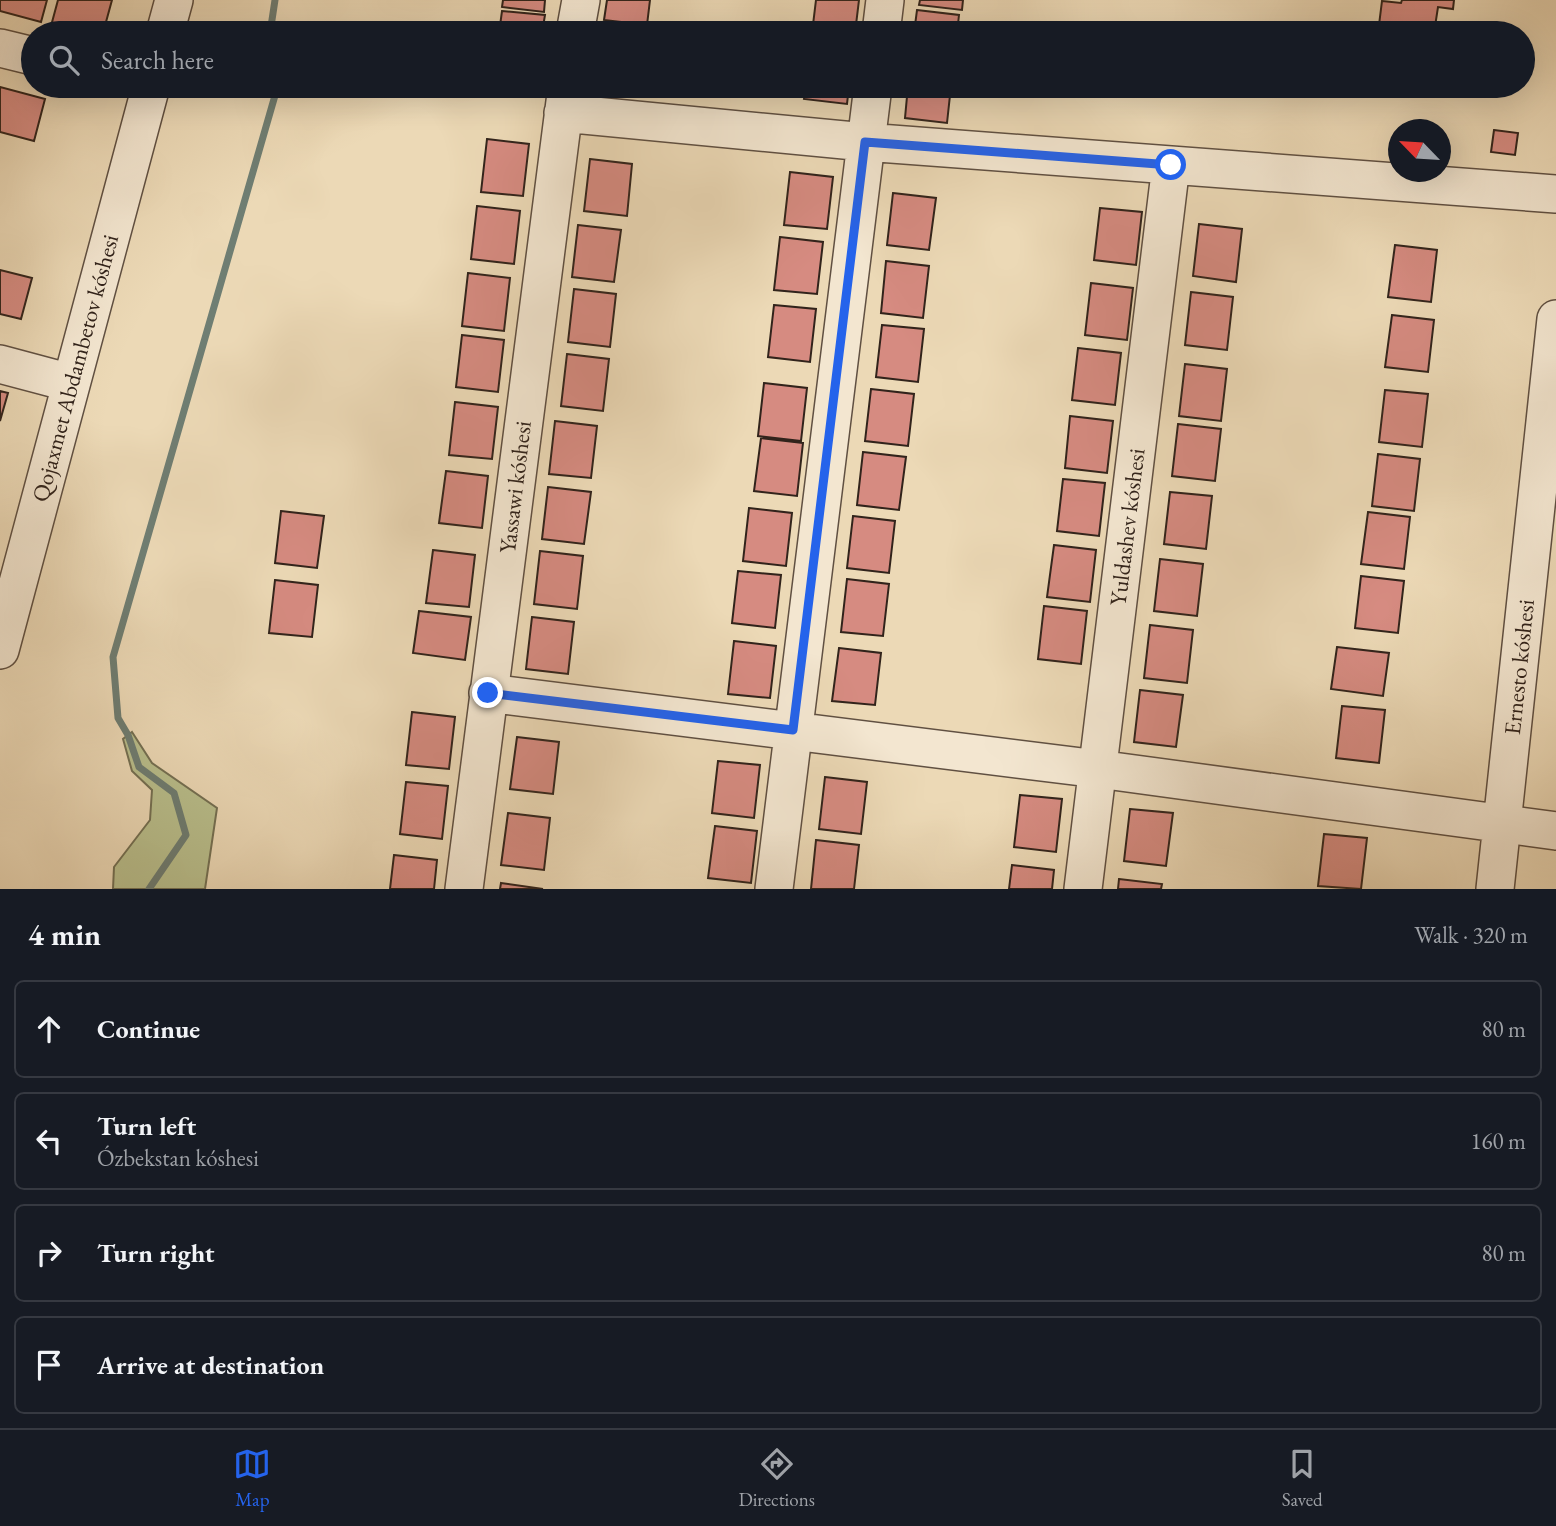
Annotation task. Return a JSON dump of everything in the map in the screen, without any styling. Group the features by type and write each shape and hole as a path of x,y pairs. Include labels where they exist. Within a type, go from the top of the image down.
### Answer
{"street":[{"path":"168,21 174,0"},
{"path":"578,21 581,0"},
{"path":"882,21 885,0"},
{"path":"0,48 21,53"},
{"name":"Qojaxmet Abdambetov kóshesi","path":"0,650 148,98"},
{"path":"774,889 871,98"},
{"path":"565,99 865,142 1556,194"},
{"name":"Yassawi kóshesi","path":"464,889 565,99"},
{"name":"Yuldashev kóshesi","path":"1083,889 1171,165"},
{"name":"Ernesto kóshesi","path":"1495,889 1556,319"},
{"path":"0,364 71,383"},
{"path":"488,693 1098,769 1556,831"}],"green space":[{"path":"132,732 152,763 217,808 205,889 113,889 114,867 150,820 152,790 132,771 123,739"}],"building":[{"path":"0,0 47,0 41,21 0,11"},
{"path":"58,0 112,0 106,21 52,21"},
{"path":"503,0 545,0 544,12 502,7"},
{"path":"607,0 650,0 647,21 604,20"},
{"path":"816,0 859,0 856,21 813,21"},
{"path":"920,0 963,0 962,10 919,5"},
{"path":"1402,0 1454,0 1453,9 1438,7 1436,21 1380,21 1382,1 1401,3"},
{"path":"917,10 959,15 958,21 916,21"},
{"path":"502,11 545,15 544,21 501,21"},
{"path":"0,87 21,93 21,98 45,99 34,141 0,132"},
{"path":"804,98 848,98 847,104"},
{"path":"907,98 950,98 947,123 905,118"},
{"path":"1494,130 1518,133 1515,155 1491,152"},
{"path":"487,139 529,144 523,196 481,192"},
{"path":"590,159 632,164 627,216 584,211"},
{"path":"790,172 833,177 827,229 784,225"},
{"path":"893,193 936,198 929,250 887,245"},
{"path":"477,206 520,211 514,264 471,259"},
{"path":"1100,208 1142,212 1136,265 1094,260"},
{"path":"1199,224 1242,229 1236,282 1193,276"},
{"path":"578,225 621,230 614,282 572,277"},
{"path":"780,237 823,242 817,294 774,290"},
{"path":"1395,245 1437,250 1431,302 1388,297"},
{"path":"886,261 929,266 923,318 881,313"},
{"path":"0,270 32,278 21,319 0,314"},
{"path":"468,273 510,278 504,331 462,326"},
{"path":"1091,283 1133,288 1127,340 1085,335"},
{"path":"574,289 616,294 610,347 568,342"},
{"path":"1191,292 1233,297 1227,350 1185,345"},
{"path":"774,305 816,309 810,362 768,357"},
{"path":"1392,315 1434,320 1428,372 1385,367"},
{"path":"882,325 924,329 918,382 876,377"},
{"path":"462,335 504,340 498,392 456,387"},
{"path":"1078,348 1121,353 1115,405 1072,400"},
{"path":"567,354 609,359 603,411 561,406"},
{"path":"1185,364 1227,369 1221,421 1179,416"},
{"path":"764,383 807,388 801,441 758,436"},
{"path":"871,389 914,394 908,446 865,441"},
{"path":"1385,390 1428,394 1422,447 1379,442"},
{"path":"0,391 8,393 0,421"},
{"path":"455,402 498,407 492,459 449,455"},
{"path":"1070,416 1113,421 1107,473 1065,468"},
{"path":"555,421 597,426 591,478 549,474"},
{"path":"1178,424 1221,429 1215,481 1172,476"},
{"path":"761,438 803,443 797,496 754,491"},
{"path":"863,452 906,457 899,510 857,505"},
{"path":"1378,454 1420,459 1414,511 1372,506"},
{"path":"446,471 488,476 482,528 439,523"},
{"path":"1063,479 1105,483 1099,536 1057,531"},
{"path":"548,487 591,492 584,544 542,539"},
{"path":"1170,492 1212,496 1206,549 1164,544"},
{"path":"749,508 792,513 786,566 743,561"},
{"path":"281,511 324,516 317,568 275,563"},
{"path":"1368,512 1410,517 1404,569 1361,564"},
{"path":"853,516 895,521 889,573 847,568"},
{"path":"1054,545 1096,550 1090,602 1047,597"},
{"path":"433,550 475,555 469,607 426,603"},
{"path":"540,551 583,556 577,609 534,604"},
{"path":"1160,559 1203,564 1197,616 1154,611"},
{"path":"738,571 781,575 775,628 732,623"},
{"path":"1361,576 1404,581 1398,633 1355,628"},
{"path":"847,579 889,584 883,636 841,632"},
{"path":"275,580 318,585 312,637 269,633"},
{"path":"1044,606 1087,611 1081,664 1038,659"},
{"path":"419,611 471,617 465,660 413,653"},
{"path":"532,617 574,622 568,674 526,669"},
{"path":"1150,625 1193,630 1187,683 1144,678"},
{"path":"734,641 776,646 770,698 728,694"},
{"path":"1337,647 1389,653 1383,696 1331,689"},
{"path":"839,648 881,653 875,705 832,701"},
{"path":"1140,690 1183,695 1176,747 1134,742"},
{"path":"1342,706 1385,710 1379,763 1336,758"},
{"path":"412,712 455,717 449,769 406,765"},
{"path":"517,737 559,742 553,794 510,789"},
{"path":"718,761 760,765 754,818 712,813"},
{"path":"825,777 867,782 861,834 819,829"},
{"path":"406,782 448,786 442,839 400,834"},
{"path":"1020,795 1062,799 1056,852 1014,847"},
{"path":"1130,809 1173,813 1166,866 1124,861"},
{"path":"508,813 550,818 544,870 501,865"},
{"path":"715,826 757,831 751,883 708,878"},
{"path":"1324,834 1367,838 1361,889 1318,886"},
{"path":"816,840 859,845 854,889 811,889"},
{"path":"394,855 437,860 434,889 390,889"},
{"path":"1012,865 1054,870 1052,889 1009,889"},
{"path":"1119,879 1162,884 1161,889 1118,889"},
{"path":"501,883 543,889 500,889"}],"waterway":[{"path":"272,21 275,0"},
{"path":"149,889 186,835 174,793 139,767 128,735 118,718 113,657 274,98"}],"route":[{"path":"488,693 793,730 865,142 1171,165"}]}
